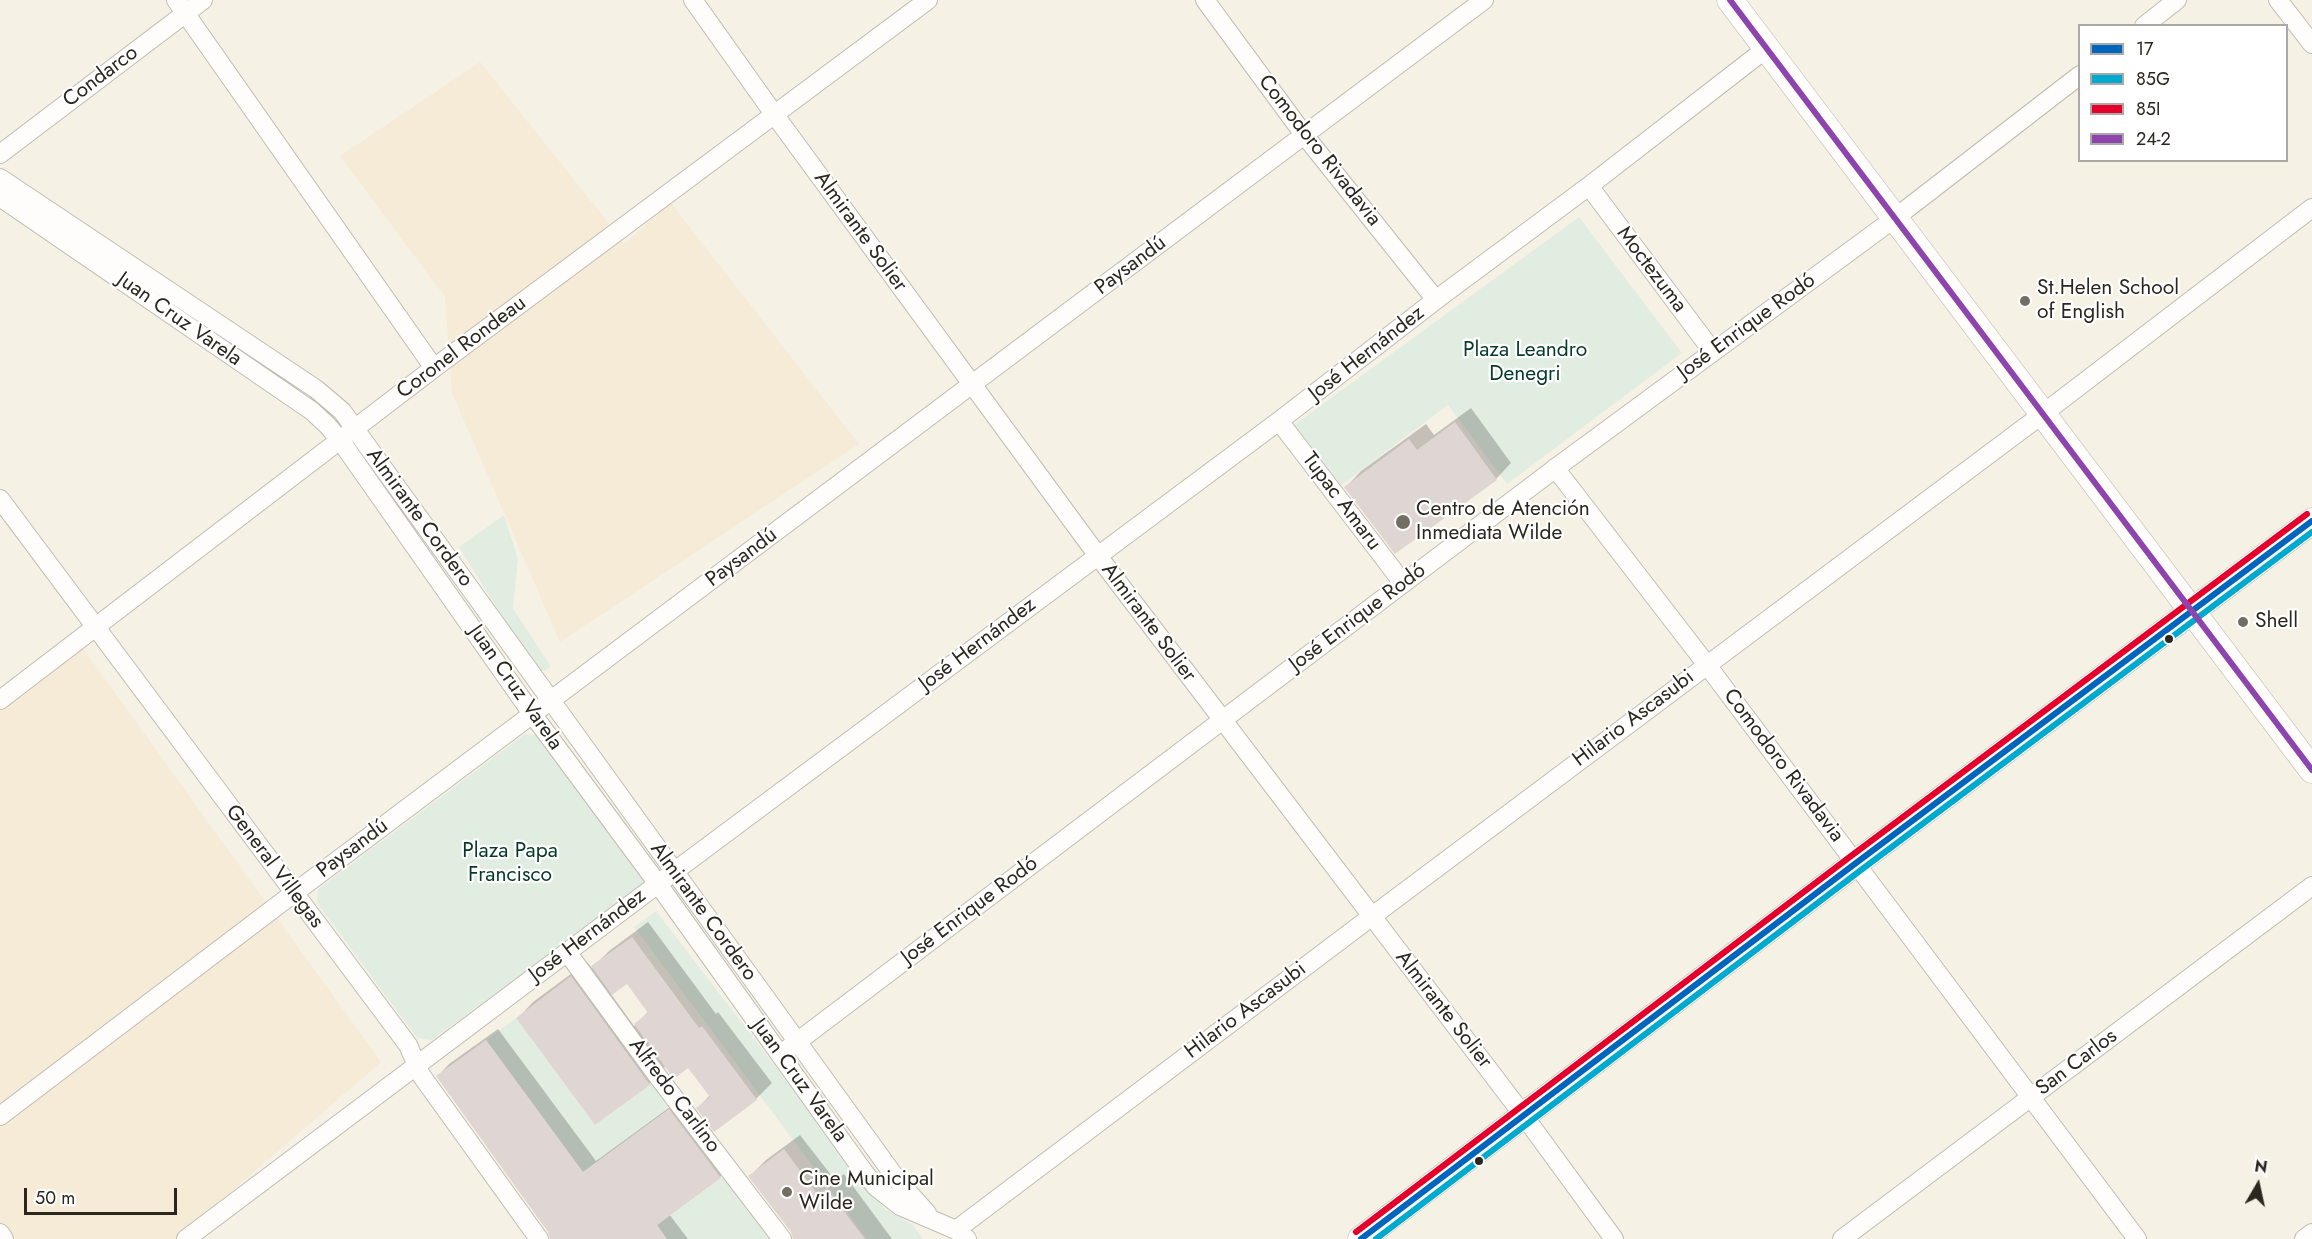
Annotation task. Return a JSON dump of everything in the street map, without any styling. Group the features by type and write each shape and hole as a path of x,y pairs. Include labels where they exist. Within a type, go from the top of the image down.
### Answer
{"street":[{"name":"Condarco","path":"0,154 181,7 203,0"},
{"name":"Almirante Solier","path":"693,0 1098,556 1222,722 1524,1116 1614,1239"},
{"name":"Coronel Rondeau","path":"0,700 96,629 434,368 928,0"},
{"name":"Comodoro Rivadavia","path":"1206,0 1305,136 1436,300"},
{"name":"Paysandú","path":"0,1116 1484,0"},
{"path":"1730,0 2312,770"},
{"path":"2146,24 2176,0"},
{"path":"2278,0 2312,44"},
{"path":"181,7 434,368"},
{"name":"José Hernández","path":"186,1239 1279,421 1767,48"},
{"name":"José Enrique Rodó","path":"781,1054 1555,468 1895,218 2078,76"},
{"name":"Almirante Cordero","path":"0,178 329,398 355,429 898,1181 932,1219"},
{"name":"Moctezuma","path":"1589,186 1713,352"},
{"name":"Juan Cruz Varela","path":"0,197 312,411 340,440 533,715 876,1187 900,1206 932,1219 961,1235"},
{"name":"Hilario Ascasubi","path":"961,1235 1371,917 2044,413 2312,208"},
{"name":"Tupac Amaru","path":"1279,421 1403,583"},
{"name":"Comodoro Rivadavia","path":"1555,468 1707,665 2137,1239"},
{"name":"General Villegas","path":"0,499 408,1045 416,1065 536,1238"},
{"path":"1361,1239 1856,863 2312,521"},
{"name":"San Carlos","path":"1842,1239 2312,885"},
{"name":"Alfredo Carlino","path":"567,952 659,1078 782,1239"},
{"path":"0,1233 4,1239"},
{"path":"2304,1239 2312,1233"}],"shaded area":[{"path":"480,62 625,244 670,202 859,444 560,642 452,393 445,297 340,156"},
{"path":"79,643 381,1062 176,1239 0,1239 0,700"}],"green space":[{"name":"Plaza Leandro Denegri","path":"1579,217 1682,353 1507,484 1448,405 1341,485 1294,425"},
{"path":"504,515 518,559 513,608 551,667 544,671 535,669 459,547"},
{"name":"Plaza Papa Francisco","path":"525,734 541,736 647,882 432,1040 417,1038 317,903 318,889"},
{"path":"656,911 885,1209 913,1225 923,1239 867,1239 634,927"},
{"path":"516,1018 595,1125 651,1084 669,1109 583,1172 486,1040"},
{"path":"731,1171 782,1239 667,1239 657,1225"}],"building":[{"name":"Centro de Atención Inmediata Wilde","path":"1455,422 1497,480 1395,554 1344,487 1409,439 1417,450"},
{"path":"632,937 699,1028 702,1026 757,1100 714,1132 696,1108 710,1097 688,1068 674,1079 634,1024 648,1013 627,984 612,995 591,966"},
{"path":"571,976 650,1085 595,1125 516,1018"},
{"path":"486,1040 583,1172 669,1109 721,1178 657,1225 667,1239 550,1239 548,1232 436,1076"},
{"name":"Cine Municipal Wilde","path":"784,1149 818,1195 827,1189 865,1239 793,1239 791,1232 748,1176"}],"transit line":[{"name":"24-2","path":"1730,0 2312,770"},
{"name":"85I","path":"1356,1232 1851,856 2307,514"},
{"name":"17","path":"1361,1239 1856,863 2312,521"},
{"name":"85G","path":"1376,1239 1861,870 2312,532"}],"place":[{"name":"St.Helen School of English","path":"2025,301"},
{"name":"Centro de Atención Inmediata Wilde","path":"1403,522"},
{"name":"Shell","path":"2243,622"},
{"name":"Cine Municipal Wilde","path":"787,1192"}]}
